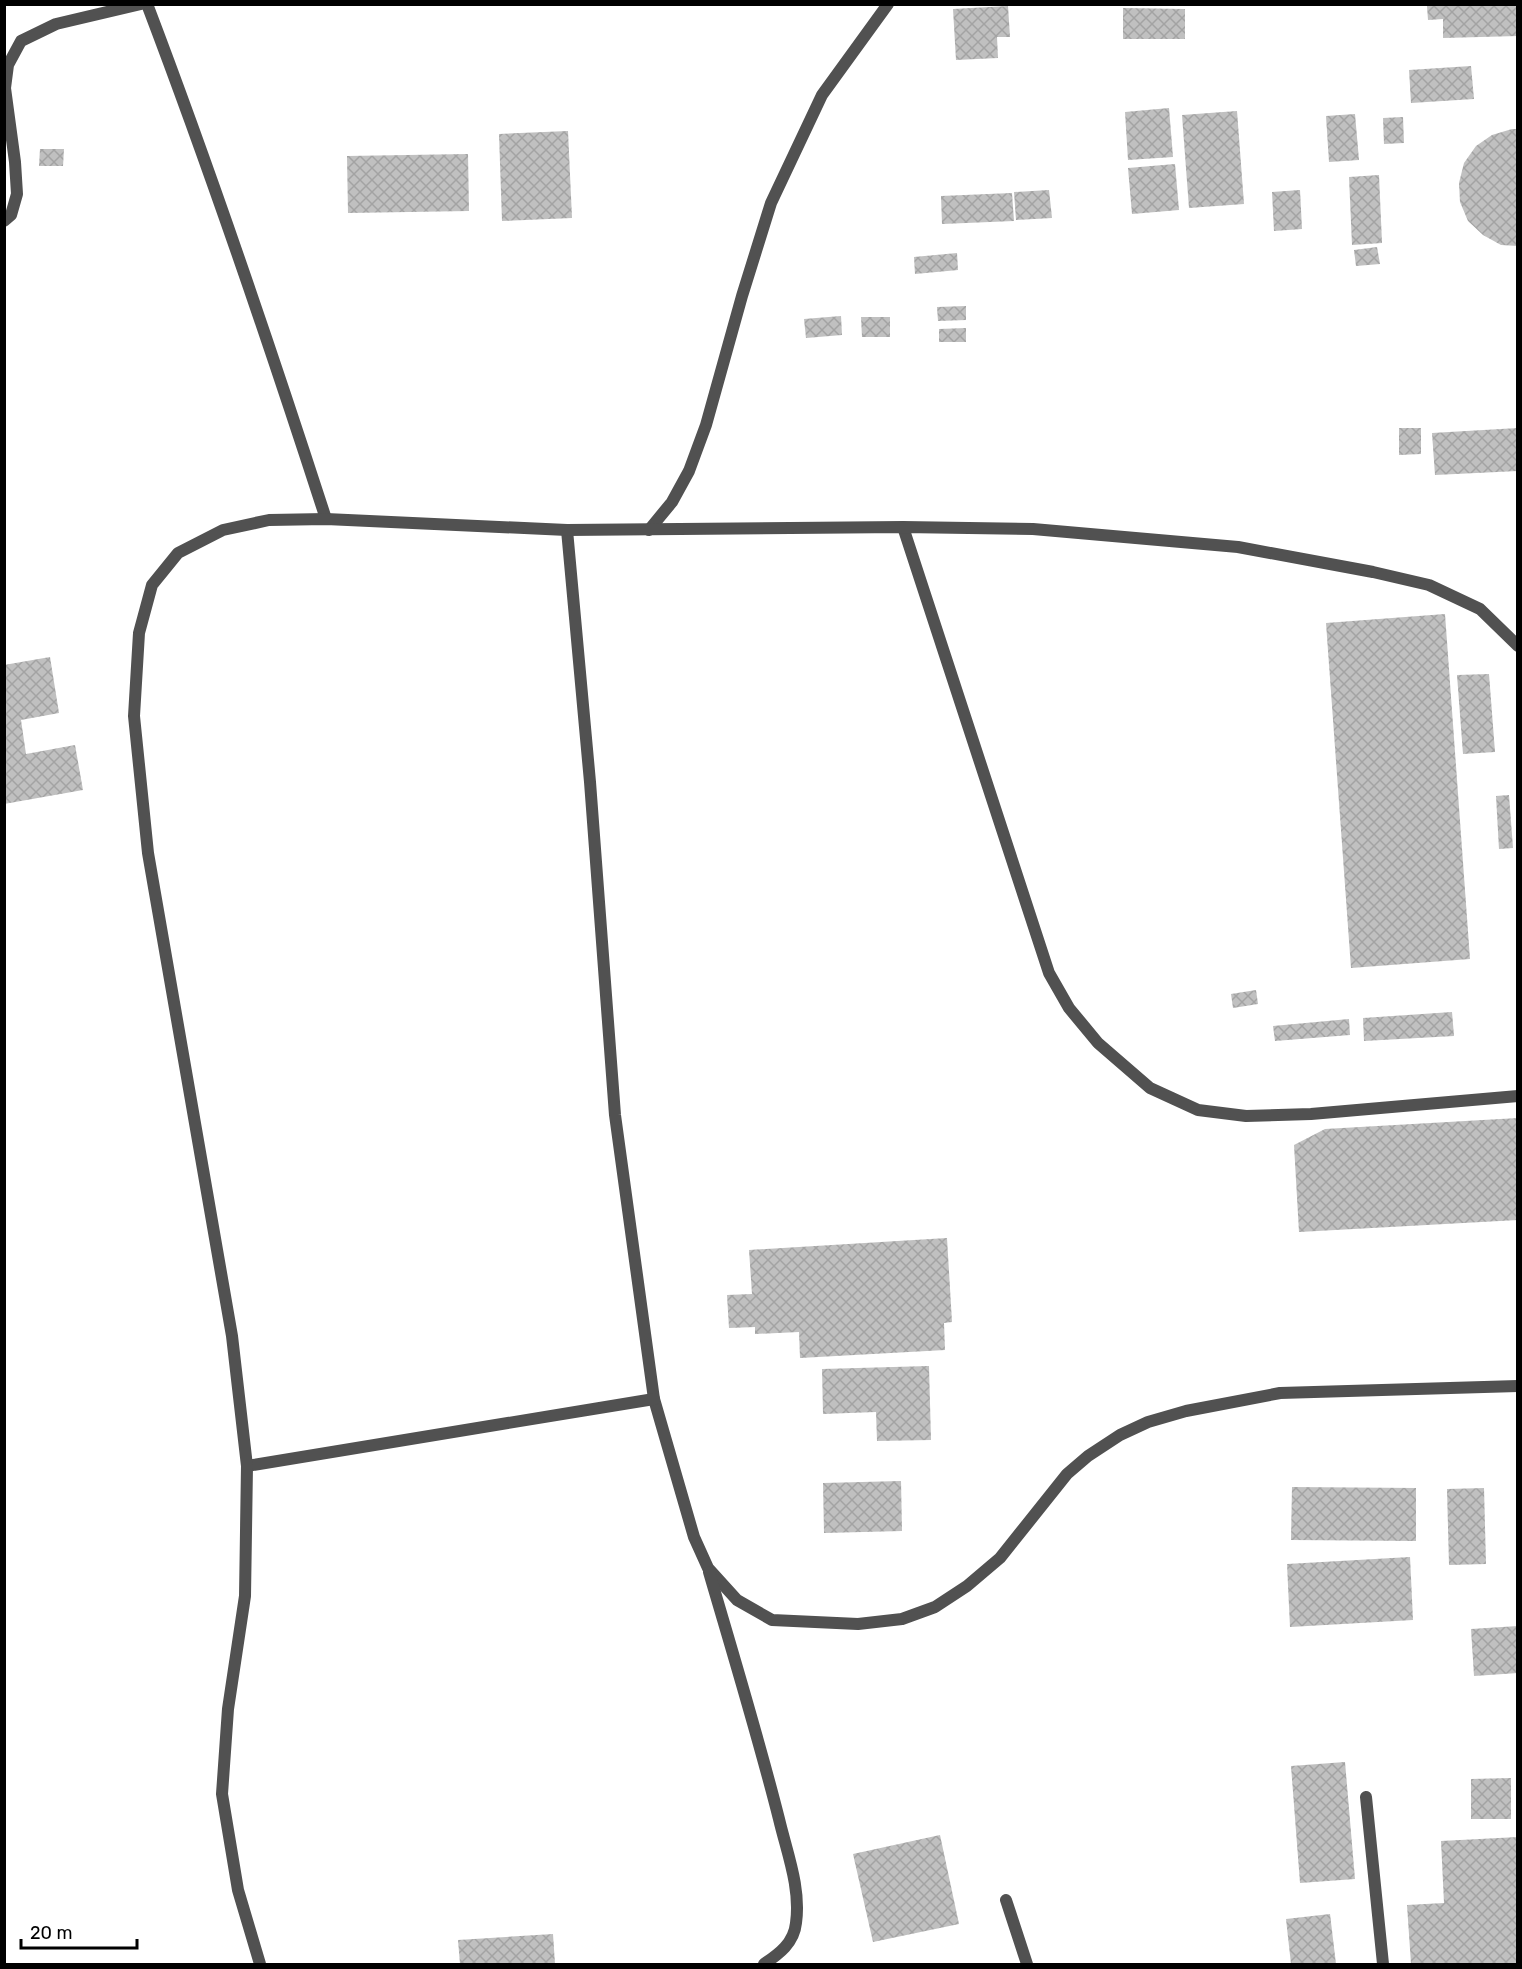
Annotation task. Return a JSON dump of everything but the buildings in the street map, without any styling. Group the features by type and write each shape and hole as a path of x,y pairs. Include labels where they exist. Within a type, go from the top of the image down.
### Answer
{"lane":[{"path":"4,221 11,215 17,194 5,88 8,65 21,40 56,24 141,4"},
{"path":"147,4 196,132 262,321 326,519"},
{"path":"649,531 672,502 689,471 706,425 771,203 822,95 888,4"},
{"path":"260,1965 238,1890 222,1794 228,1708 245,1596 248,1466 232,1336 148,853 134,716 139,633 152,585 178,553 223,530 269,520 326,519 567,530 649,531 903,527 1033,529 1238,547 1373,572 1429,585 1480,609 1518,645"},
{"path":"903,527 1049,973 1069,1008 1098,1043 1150,1088 1198,1110 1246,1116 1311,1114 1518,1096"},
{"path":"567,530 590,782 615,1115 654,1399 694,1537 708,1568 767,1771 797,1889 794,1933 779,1954 764,1965"},
{"path":"708,1568 737,1600 772,1620 858,1624 902,1619 935,1607 967,1586 1000,1558 1067,1474 1096,1450 1120,1435 1148,1422 1186,1411 1280,1393 1518,1386"},
{"path":"248,1466 654,1399"},
{"path":"1366,1797 1383,1965"},
{"path":"1006,1900 1027,1965"}]}
